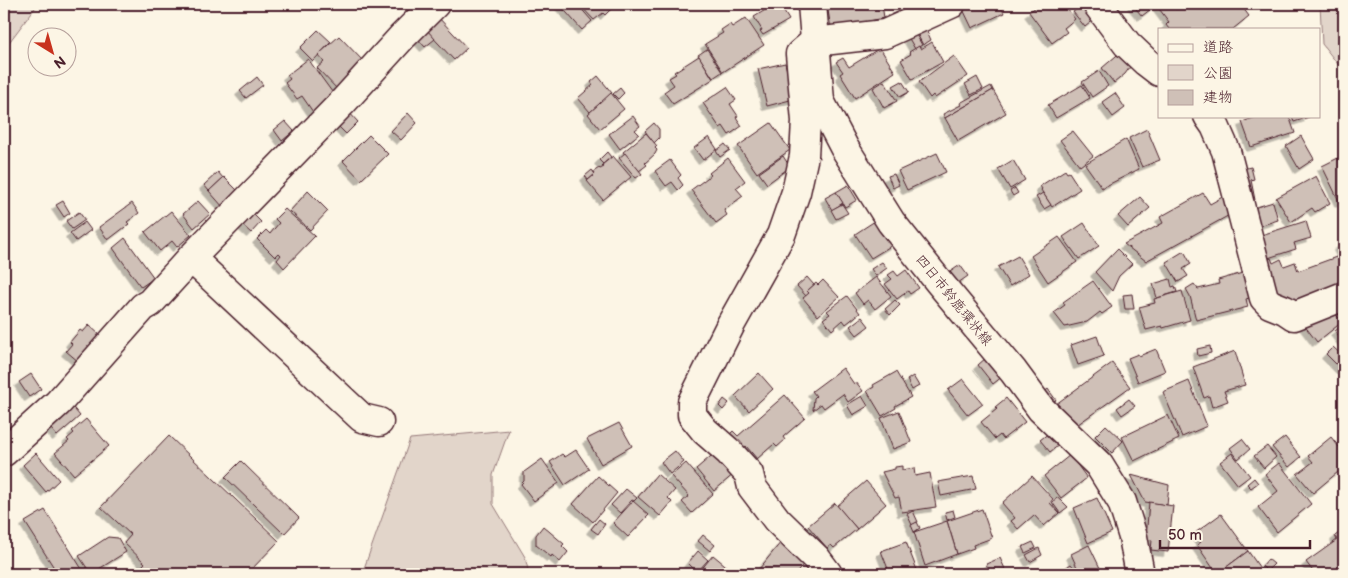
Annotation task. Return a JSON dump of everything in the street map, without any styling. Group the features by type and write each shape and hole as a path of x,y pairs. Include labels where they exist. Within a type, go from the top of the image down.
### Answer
{"street":[{"path":"4,452 58,403 143,307 150,303 435,4"},
{"name":"四日市鈴鹿環状線","path":"812,4 820,101 844,146 891,222 1013,371 1041,410 1099,465 1122,502 1140,574"},
{"path":"828,574 816,558 777,520 752,486 749,474 692,415 692,402 731,324 782,235 793,201 804,156 806,121 800,54 814,42 885,34 951,4"},
{"path":"1097,4 1127,44 1158,71"},
{"path":"1209,118 1226,151 1264,298 1270,304 1294,316 1344,296"},
{"path":"191,258 362,418 379,422"}],"green space":[{"path":"4,4 38,4 4,49"},
{"path":"1320,4 1344,4 1344,72 1322,44"},
{"path":"509,430 493,475 493,504 525,557 529,574 362,574 410,439"}],"building":[{"path":"559,4 577,4 592,21 582,30"},
{"path":"579,4 616,4 605,15 603,13 594,20"},
{"path":"775,4 779,4 789,20 763,35 754,17"},
{"path":"827,4 882,4 884,18 831,29"},
{"path":"999,4 1004,13 972,28 961,5"},
{"path":"1040,4 1063,4 1075,19 1064,28 1067,32 1052,43 1029,12"},
{"path":"1084,4 1096,18 1085,27 1073,12"},
{"path":"1132,4 1154,4 1156,5 1142,16"},
{"path":"1160,4 1171,4 1176,9 1183,4 1240,4 1249,16 1234,28 1168,28 1166,25 1169,22 1157,6"},
{"path":"437,16 467,48 454,60 424,28"},
{"path":"746,18 764,45 723,72 705,44 723,33 721,30 730,24 732,27"},
{"path":"926,29 931,40 923,45 917,34"},
{"path":"318,30 331,42 313,61 300,48"},
{"path":"427,30 435,39 425,47 417,38"},
{"path":"914,31 922,45 915,49 907,35"},
{"path":"339,36 364,62 339,91 317,68 324,62 318,55"},
{"path":"932,42 943,62 912,79 901,60 919,46 921,49"},
{"path":"880,48 895,72 855,98 840,74 843,72 836,62 843,58 849,67"},
{"path":"707,49 722,72 713,78 698,55"},
{"path":"1123,50 1135,60 1125,74 1114,83 1102,68"},
{"path":"699,56 713,79 673,104 664,92 674,85 669,78 676,74 674,72"},
{"path":"954,56 968,76 935,98 933,95 930,98 919,82"},
{"path":"308,59 335,96 313,112 302,96 297,99 285,83 290,79 287,75"},
{"path":"785,63 794,99 767,106 758,69"},
{"path":"1099,71 1108,86 1092,97 1082,82"},
{"path":"598,76 612,93 590,112 578,98 593,85 591,82"},
{"path":"257,77 263,85 246,98 240,91"},
{"path":"977,77 983,89 971,95 965,84"},
{"path":"884,81 897,101 884,108 873,88"},
{"path":"902,81 909,92 900,97 893,86"},
{"path":"1082,85 1090,98 1056,118 1048,105"},
{"path":"991,86 993,90 945,118 943,114"},
{"path":"727,87 736,100 730,104 742,126 729,135 723,126 720,128 703,103"},
{"path":"620,88 624,93 618,99 613,94"},
{"path":"993,90 1006,113 958,141 945,118"},
{"path":"611,93 624,109 600,129 588,114"},
{"path":"1115,93 1125,108 1113,117 1102,102"},
{"path":"347,110 358,122 346,134 335,123"},
{"path":"408,113 417,123 401,140 391,131"},
{"path":"633,116 640,126 635,130 639,134 620,149 609,134"},
{"path":"1253,118 1290,118 1295,133 1251,147 1242,122"},
{"path":"1293,118 1306,118 1294,122"},
{"path":"285,121 294,131 282,141 274,130"},
{"path":"654,123 659,129 659,138 654,143 645,131"},
{"path":"771,123 790,150 757,173 738,146"},
{"path":"1147,129 1160,160 1142,167 1129,138"},
{"path":"1073,131 1093,156 1080,166 1060,140"},
{"path":"646,133 657,146 655,148 657,150 645,163 647,165 639,171 623,152"},
{"path":"369,135 388,154 361,180 343,161"},
{"path":"1301,136 1314,159 1299,169 1286,146"},
{"path":"709,137 717,149 703,160 694,148"},
{"path":"1126,139 1139,169 1102,188 1085,164"},
{"path":"725,144 730,150 720,157 716,151"},
{"path":"607,152 611,157 603,164 599,160"},
{"path":"625,153 642,174 636,178 619,158"},
{"path":"937,153 946,172 907,190 898,171"},
{"path":"613,156 631,177 603,200 587,181 595,174 593,172 604,167 602,165"},
{"path":"783,156 790,167 767,184 759,173"},
{"path":"728,158 745,181 736,188 743,196 724,210 727,215 716,223 691,190 711,175 709,173"},
{"path":"1338,158 1344,170 1344,201 1340,203 1322,166"},
{"path":"670,160 681,175 678,178 683,185 678,190 672,182 666,186 655,171"},
{"path":"1013,160 1025,180 1010,189 998,169"},
{"path":"1251,167 1254,179 1251,180 1255,200 1245,203 1238,170"},
{"path":"592,170 595,174 588,180 585,176"},
{"path":"1065,170 1067,173 1069,172 1080,189 1052,207 1040,186"},
{"path":"218,172 223,178 209,191 204,185"},
{"path":"894,174 899,185 893,188 888,176"},
{"path":"1316,176 1330,203 1315,212 1312,208 1291,222 1276,198"},
{"path":"224,177 239,192 223,207 209,191"},
{"path":"848,185 857,200 845,207 836,192"},
{"path":"1015,188 1018,193 1013,196 1010,191"},
{"path":"308,191 328,211 310,230 290,211"},
{"path":"836,192 843,203 832,210 825,198"},
{"path":"1043,193 1051,205 1044,209 1036,197"},
{"path":"1203,193 1210,204 1226,195 1235,212 1146,261 1124,244 1163,223 1160,217"},
{"path":"1140,197 1150,208 1128,227 1118,216"},
{"path":"63,201 70,213 64,217 56,205"},
{"path":"198,201 210,214 194,228 183,214"},
{"path":"1273,202 1278,220 1256,227 1250,209"},
{"path":"132,203 139,213 127,222 129,224 108,240 99,227"},
{"path":"842,204 848,213 836,219 831,210"},
{"path":"285,209 315,236 284,268 277,260 281,255 279,253 275,257 257,239 266,230 270,234 279,223 275,219"},
{"path":"171,211 191,235 177,247 172,241 160,251 145,232"},
{"path":"250,211 261,222 251,233 239,222"},
{"path":"79,212 85,220 72,229 66,221"},
{"path":"878,219 894,244 871,258 855,234"},
{"path":"1306,221 1311,238 1294,243 1296,249 1265,259 1258,236"},
{"path":"85,222 91,230 76,241 70,233"},
{"path":"1084,223 1099,246 1079,259 1063,237"},
{"path":"1059,237 1077,262 1048,282 1031,256"},
{"path":"125,238 154,278 141,287 113,248"},
{"path":"1344,242 1344,258 1338,246"},
{"path":"1117,249 1132,264 1119,276 1112,291 1095,272"},
{"path":"1184,251 1191,264 1183,269 1188,276 1178,282 1166,262"},
{"path":"1018,256 1029,274 1010,286 998,267"},
{"path":"1339,256 1344,269 1344,284 1292,303 1289,295 1278,299 1264,261 1271,258 1273,263 1281,259 1284,266 1295,262 1298,271"},
{"path":"882,262 887,268 876,276 871,269"},
{"path":"960,265 968,276 958,283 950,272"},
{"path":"906,270 919,288 910,294 908,291 897,299 885,284 892,279 888,275 894,271 898,276"},
{"path":"1246,272 1252,297 1246,299 1248,307 1196,320 1190,296 1186,289 1194,284 1198,289 1219,284 1218,280"},
{"path":"807,277 814,285 807,291 809,293 806,296 797,286"},
{"path":"876,277 891,296 875,309 868,300 863,304 855,293"},
{"path":"1170,279 1172,287 1175,286 1177,292 1157,298 1153,284"},
{"path":"823,280 839,297 818,316 803,298 809,293 807,291"},
{"path":"1093,281 1112,307 1102,314 1100,312 1087,322 1065,327 1054,313 1065,305 1063,302"},
{"path":"1182,291 1190,320 1163,328 1162,326 1146,330 1139,307 1155,303 1154,299"},
{"path":"1132,294 1134,309 1125,309 1123,295"},
{"path":"847,296 860,313 846,324 843,320 832,330 823,319 830,314 827,311"},
{"path":"895,300 900,305 890,315 885,309"},
{"path":"1329,306 1342,322 1317,342 1304,325"},
{"path":"862,317 869,326 857,335 850,326"},
{"path":"1344,324 1344,343 1335,331"},
{"path":"89,325 101,336 79,362 66,351 72,344 70,342 80,330 83,332"},
{"path":"1097,336 1104,356 1078,365 1071,345"},
{"path":"1210,346 1211,353 1198,356 1197,349"},
{"path":"1333,347 1344,357 1342,365 1344,368 1342,370 1326,354"},
{"path":"1156,349 1165,371 1138,382 1128,358"},
{"path":"1235,351 1245,385 1224,391 1228,401 1212,407 1209,396 1204,398 1193,367"},
{"path":"987,357 1003,376 993,384 978,365"},
{"path":"1112,363 1130,387 1074,427 1056,404"},
{"path":"843,368 854,384 856,382 863,391 848,402 843,394 824,408 821,404 813,410 814,398 816,396 812,391"},
{"path":"896,372 911,397 882,416 867,391 874,387 873,385"},
{"path":"759,373 773,389 749,411 735,396"},
{"path":"31,374 41,389 29,397 19,382"},
{"path":"913,376 919,386 912,390 907,380"},
{"path":"963,379 983,404 968,415 948,390"},
{"path":"1189,381 1207,426 1182,437 1163,392"},
{"path":"1048,389 1056,400 1051,403 1043,393"},
{"path":"785,395 805,418 783,437 785,440 777,447 774,444 757,459 746,446 740,451 728,436 733,431 738,436"},
{"path":"862,396 868,406 853,415 847,405"},
{"path":"1006,398 1025,422 1003,439 1000,435 995,439 981,422 997,409 995,407"},
{"path":"724,399 729,403 723,410 719,406"},
{"path":"1129,399 1135,406 1122,415 1117,408"},
{"path":"70,404 80,416 57,436 47,424"},
{"path":"899,411 911,442 893,449 881,418"},
{"path":"1168,415 1179,439 1134,461 1122,437"},
{"path":"86,419 109,446 74,475 55,453 69,441 67,439 74,433 72,431"},
{"path":"619,423 632,446 601,464 587,439"},
{"path":"1106,425 1123,441 1112,453 1095,436"},
{"path":"1049,433 1059,445 1050,452 1040,440"},
{"path":"169,436 279,541 247,574 150,574 142,566 145,563 124,543 131,535 101,507"},
{"path":"1285,437 1301,457 1289,467 1272,447"},
{"path":"1331,437 1344,453 1344,467 1313,493 1297,474 1313,462 1308,456"},
{"path":"1242,439 1250,449 1238,459 1230,448"},
{"path":"1267,446 1276,457 1264,468 1254,456"},
{"path":"576,450 589,469 565,485 550,462 562,454 565,457"},
{"path":"675,451 684,462 670,474 661,462"},
{"path":"717,451 735,473 714,491 696,469"},
{"path":"36,453 59,480 46,492 23,465"},
{"path":"1232,453 1250,476 1238,485 1220,462"},
{"path":"1070,455 1087,478 1061,498 1044,476"},
{"path":"542,459 559,483 534,501 521,484 524,481 524,472"},
{"path":"241,461 299,518 284,534 225,477"},
{"path":"686,463 713,494 692,513 682,502 689,496 671,476"},
{"path":"1279,463 1311,504 1277,532 1258,507 1278,491 1265,474"},
{"path":"902,466 902,470 914,468 915,476 930,473 936,507 902,512 899,497 895,498 882,472"},
{"path":"657,474 675,490 668,498 672,502 660,516 638,497"},
{"path":"1131,475 1169,485 1167,505 1145,502"},
{"path":"598,476 617,493 593,522 573,504"},
{"path":"973,476 976,489 941,496 938,482"},
{"path":"1032,476 1053,499 1050,503 1059,513 1044,526 1034,515 1018,529 1011,521 1015,518 1002,503"},
{"path":"1254,478 1258,483 1251,488 1247,484"},
{"path":"866,481 886,504 857,529 837,506"},
{"path":"626,489 637,498 634,501 632,500 620,513 611,505"},
{"path":"1057,498 1068,507 1060,513 1052,502"},
{"path":"1097,498 1112,532 1088,543 1074,508"},
{"path":"633,501 649,515 628,537 613,523"},
{"path":"1149,502 1173,506 1168,552 1151,550 1152,540 1146,539"},
{"path":"835,503 857,529 834,548 831,545 827,548 808,526"},
{"path":"982,509 992,538 973,545 974,548 957,554 947,521"},
{"path":"45,510 85,574 58,574 25,522"},
{"path":"953,510 955,517 947,520 945,512"},
{"path":"913,511 918,522 912,525 907,514"},
{"path":"1221,514 1248,551 1217,574 1197,545 1201,542 1195,533"},
{"path":"599,519 605,524 598,534 591,529"},
{"path":"947,521 957,554 925,566 914,532"},
{"path":"917,522 920,528 914,532 911,525"},
{"path":"543,526 564,544 562,546 568,552 560,562 536,545 536,535"},
{"path":"1344,529 1344,574 1315,574 1306,562 1337,540 1335,536"},
{"path":"703,535 715,545 710,551 698,541"},
{"path":"108,537 118,538 126,552 91,574 79,556"},
{"path":"781,542 805,562 796,574 755,574"},
{"path":"906,542 917,570 905,574 890,574 881,551"},
{"path":"1033,542 1036,548 1025,553 1022,547"},
{"path":"1089,545 1100,568 1088,574 1080,574 1071,554"},
{"path":"1039,548 1042,555 1030,562 1026,555"},
{"path":"698,551 708,560 697,572 688,563"},
{"path":"1248,551 1264,574 1217,574"},
{"path":"713,555 736,574 704,574 700,571"},
{"path":"1000,558 1006,571 1000,574 991,574 986,564"},
{"path":"1268,559 1274,564 1267,571 1262,566"},
{"path":"1071,564 1079,574 1052,574 1058,570 1059,572"}]}
